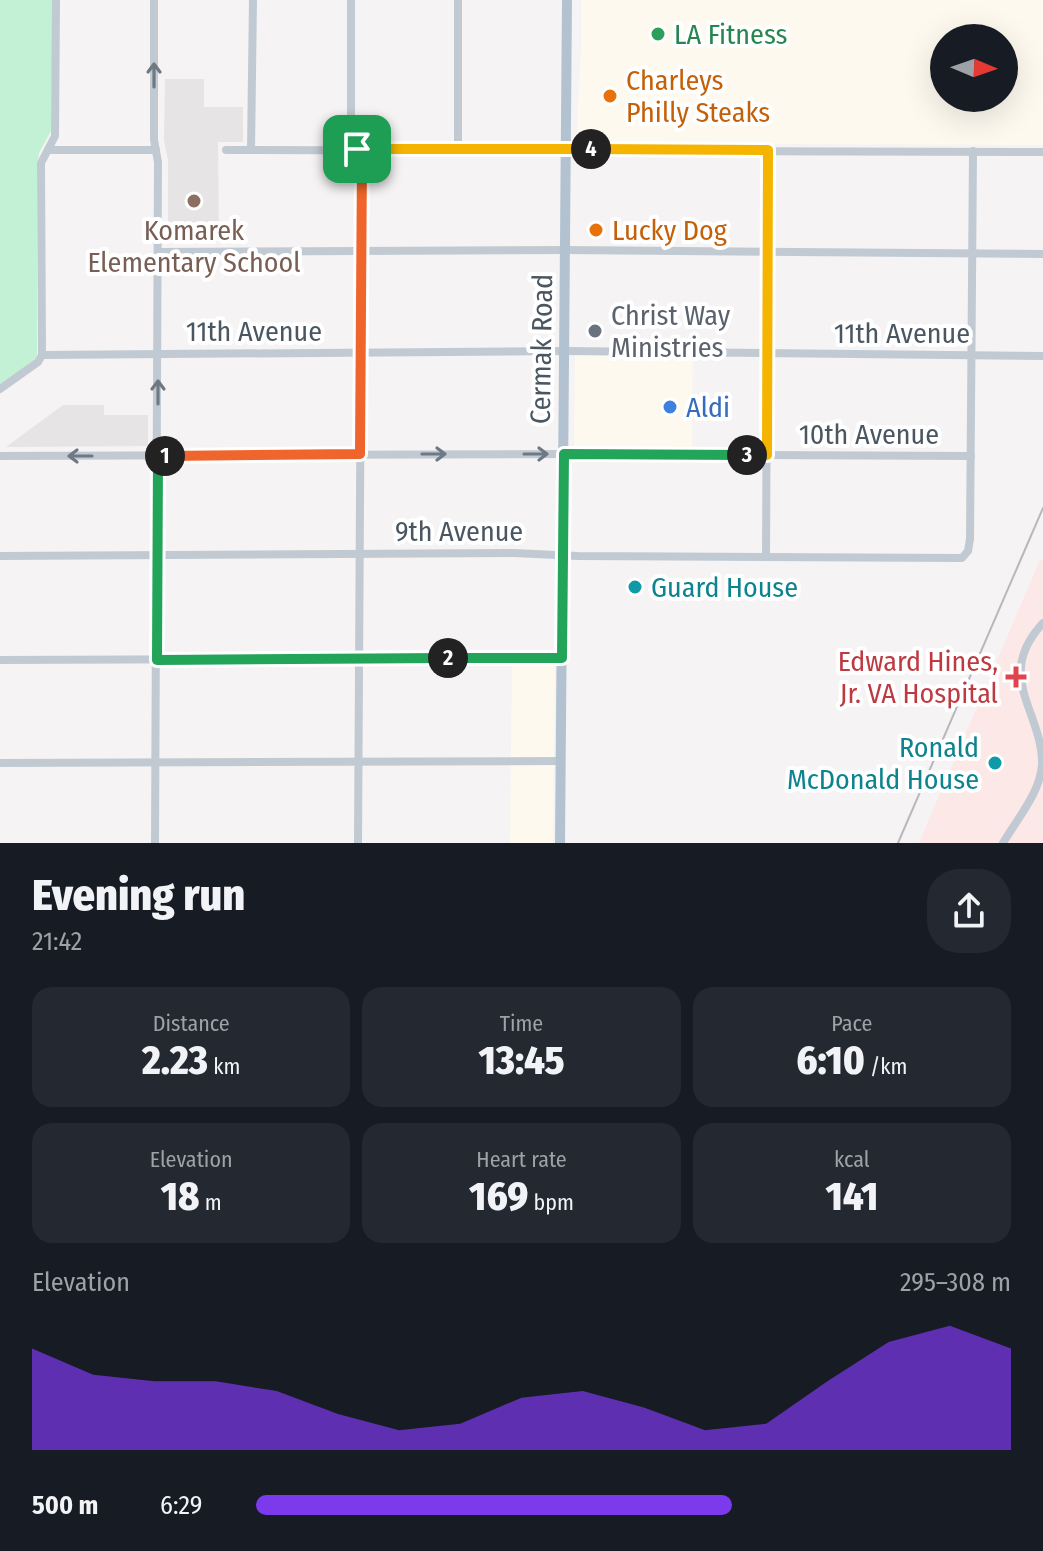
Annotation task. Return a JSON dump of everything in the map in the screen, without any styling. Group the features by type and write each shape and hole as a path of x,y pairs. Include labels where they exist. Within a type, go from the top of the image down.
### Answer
{"main road":[{"name":"Cermak Road","path":"560,843 567,0"}],"street":[{"path":"0,389 38,362 42,355 41,163 55,136 56,0"},
{"path":"154,0 159,354 155,843"},
{"path":"251,149 253,0"},
{"path":"351,0 351,140 362,158 358,843"},
{"path":"458,0 458,149"},
{"path":"48,150 156,150"},
{"path":"226,150 1043,152"},
{"path":"766,557 768,150"},
{"path":"971,456 973,151"},
{"path":"158,252 565,250 1043,254"},
{"name":"11th Avenue","path":"42,355 565,351 1043,356"},
{"name":"10th Avenue","path":"0,456 971,456"},
{"name":"9th Avenue","path":"0,556 563,554 952,559 965,555 970,539 971,456"},
{"path":"1003,843 1034,791 1041,773 1041,742 1023,691 1021,671 1030,639 1043,623"},
{"path":"0,660 562,658"},
{"path":"0,763 561,761"}],"shaded area":[{"path":"581,0 1043,0 1043,145 576,143"},
{"name":"Komarek Elementary School","path":"165,79 204,79 204,107 243,107 243,142 218,142 219,242 168,242"},
{"path":"575,355 693,355 692,454 574,451"},
{"path":"63,405 104,405 104,415 148,415 148,446 6,447"},
{"name":"Edward Hines, Jr. VA Hospital","path":"1040,560 1043,560 1043,843 919,843"},
{"path":"512,662 549,662 555,669 553,843 510,843"}],"green space":[{"path":"0,0 53,0 51,131 39,153 37,165 37,355 0,384"}],"railway":[{"path":"898,843 1043,508"}],"place":[{"name":"LA Fitness","path":"658,34"},
{"name":"Charleys Philly Steaks","path":"610,96"},
{"name":"Komarek Elementary School","path":"194,201"},
{"name":"Lucky Dog","path":"596,230"},
{"name":"Christ Way Ministries","path":"595,331"},
{"name":"Aldi","path":"670,407"},
{"name":"Guard House","path":"635,587"},
{"name":"Edward Hines, Jr. VA Hospital","path":"1016,677"},
{"name":"Ronald McDonald House","path":"995,763"}],"route":[{"path":"357,149 768,150 767,455 564,454 562,658 157,660 158,456 360,454 362,158 357,149"}]}
